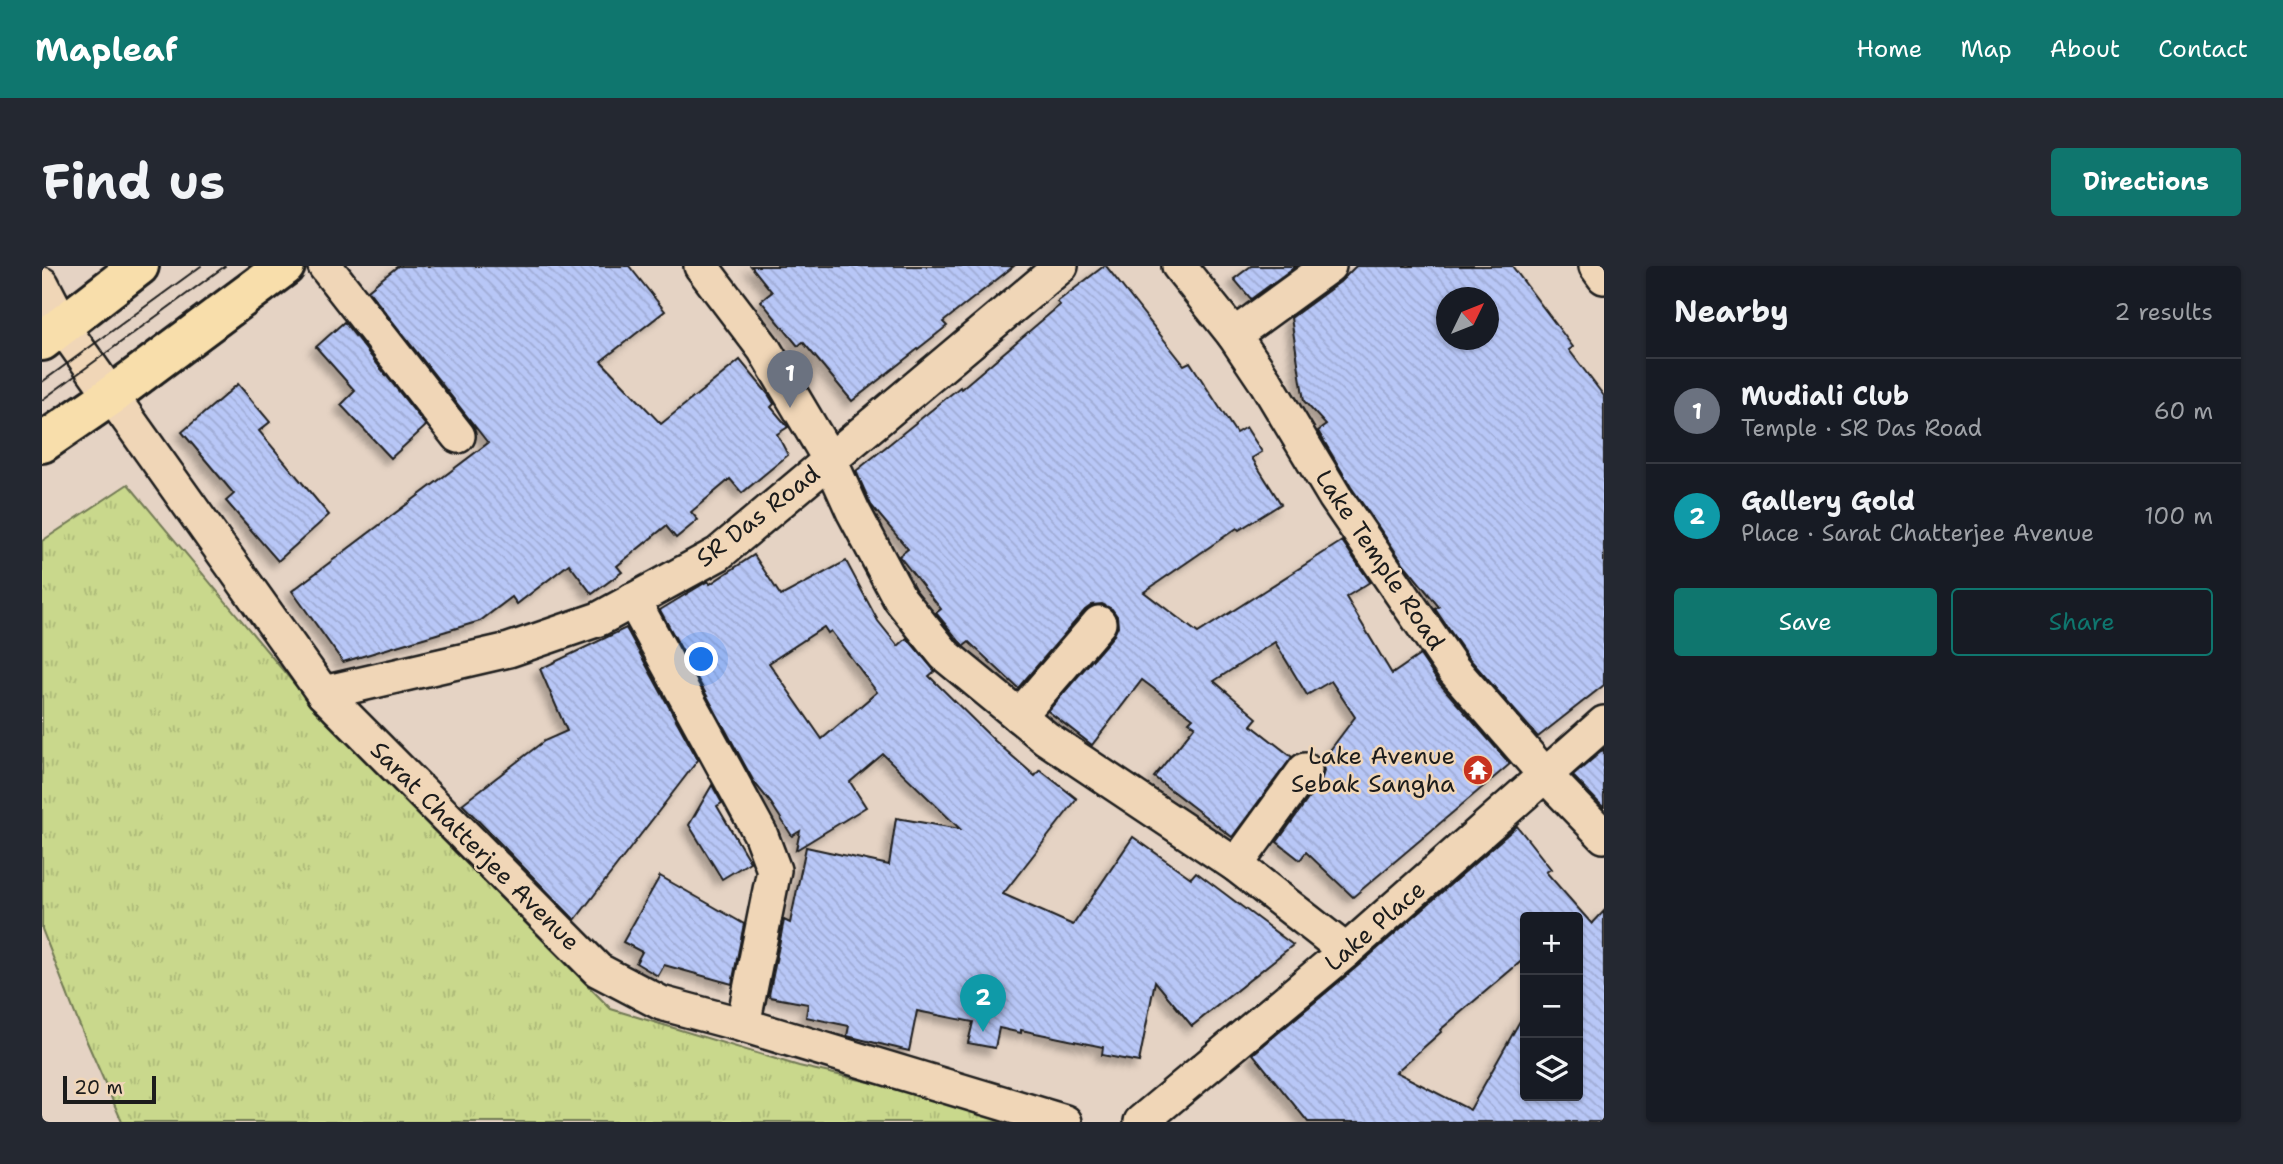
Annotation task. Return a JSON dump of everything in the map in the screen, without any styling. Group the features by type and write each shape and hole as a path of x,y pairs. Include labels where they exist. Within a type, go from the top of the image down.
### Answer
{"main road":[{"path":"52,333 139,266"},
{"path":"42,443 112,395 285,266"}],"street":[{"path":"325,266 458,436"},
{"path":"701,266 764,349 830,460 853,511 900,599 945,655 1046,738 1236,865 1346,951"},
{"name":"SR Das Road","path":"323,693 509,650 599,619 718,554 1061,266"},
{"name":"Lake Temple Road","path":"1179,266 1234,335 1335,497 1452,669 1546,776 1604,836"},
{"path":"1234,335 1329,266"},
{"path":"1596,266 1604,277"},
{"name":"Sarat Chatterjee Avenue","path":"42,284 52,333 112,395 323,693 598,970 661,1003 1065,1122"},
{"path":"633,600 760,834 774,870 743,1026"},
{"path":"1019,716 1099,623"},
{"name":"Lake Place","path":"1141,1122 1346,951 1604,723"},
{"path":"1236,865 1305,770"}],"green space":[{"path":"128,484 326,722 611,1009 799,1066 1045,1122 122,1122 77,1019 42,929 42,541"}],"building":[{"path":"398,266 629,266 665,311 601,361 661,424 740,360 768,394 774,404 771,407 788,427 777,434 788,455 742,493 730,479 691,512 698,520 676,538 666,526 617,566 622,572 592,594 569,564 517,604 512,597 480,621 343,662 292,591 488,443 368,290"},
{"path":"751,266 1014,266 943,322 947,326 852,401 803,342 798,346 761,301 772,292"},
{"path":"1104,266 1184,365 1190,362 1236,433 1246,427 1262,452 1252,458 1281,504 1239,530 1237,528 1144,592 1198,633 1342,541 1370,582 1346,597 1392,674 1420,655 1438,682 1510,764 1353,897 1306,852 1300,860 1277,842 1321,781 1324,771 1322,761 1355,717 1331,681 1307,695 1275,642 1214,681 1257,718 1251,725 1292,757 1232,837 1154,777 1195,726 1189,722 1193,718 1142,680 1092,745 1048,711 1114,635 1118,626 1117,616 1112,609 1102,604 1092,605 1085,610 1018,688 969,642 964,646 936,613 941,609 899,556 908,549 871,505 856,471 960,387 961,389 1060,305 1057,302"},
{"path":"1251,266 1296,266 1251,299 1234,279"},
{"path":"1356,266 1512,266 1573,347 1569,350 1604,396 1604,685 1538,737 1468,657 1435,609 1439,607 1404,564 1351,487 1318,431 1326,425 1304,401 1291,318 1340,282"},
{"path":"344,322 426,426 391,458 341,405 355,391 316,347"},
{"path":"238,384 270,422 259,431 329,515 278,561 226,501 234,494 182,432"},
{"path":"754,555 781,596 846,561 878,621 898,646 907,638 935,671 929,676 994,740 1035,776 1040,770 1077,799 1003,894 1073,925 1133,837 1191,878 1196,872 1293,945 1192,1026 1155,981 1139,1062 1102,1055 1103,1047 1021,1030 1021,1033 999,1028 995,1048 968,1043 973,1022 917,1011 909,1051 847,1036 849,1026 806,1017 808,1004 770,997 784,920 790,923 806,847 889,865 896,818 960,829 883,754 850,782 866,807 796,850 800,831 792,836 754,782 660,610 708,581 710,584","holes":["824,627 828,633 831,631 877,692 822,739 769,663"]},
{"path":"626,628 698,760 575,920 462,804 544,741 567,731 540,669"},
{"path":"1604,749 1604,808 1573,776"},
{"path":"712,785 722,803 717,806 750,862 722,879 689,825"},
{"path":"1517,826 1551,869 1546,872 1581,912 1520,912 1520,962 1440,1030 1441,1032 1396,1072 1470,1110 1520,1021 1520,1101 1583,1101 1583,914 1592,924 1604,911 1604,1122 1308,1122 1253,1054"},
{"path":"660,876 744,924 732,984 664,965 658,976 636,963 642,952 623,942"}],"tram line":[{"path":"42,382 201,266"},
{"path":"42,400 225,266"}],"place":[{"name":"Mudiali Club","path":"790,408"},
{"name":"Lake Avenue Sebak Sangha","path":"1478,770"},
{"name":"Gallery Gold","path":"983,1032"}]}
